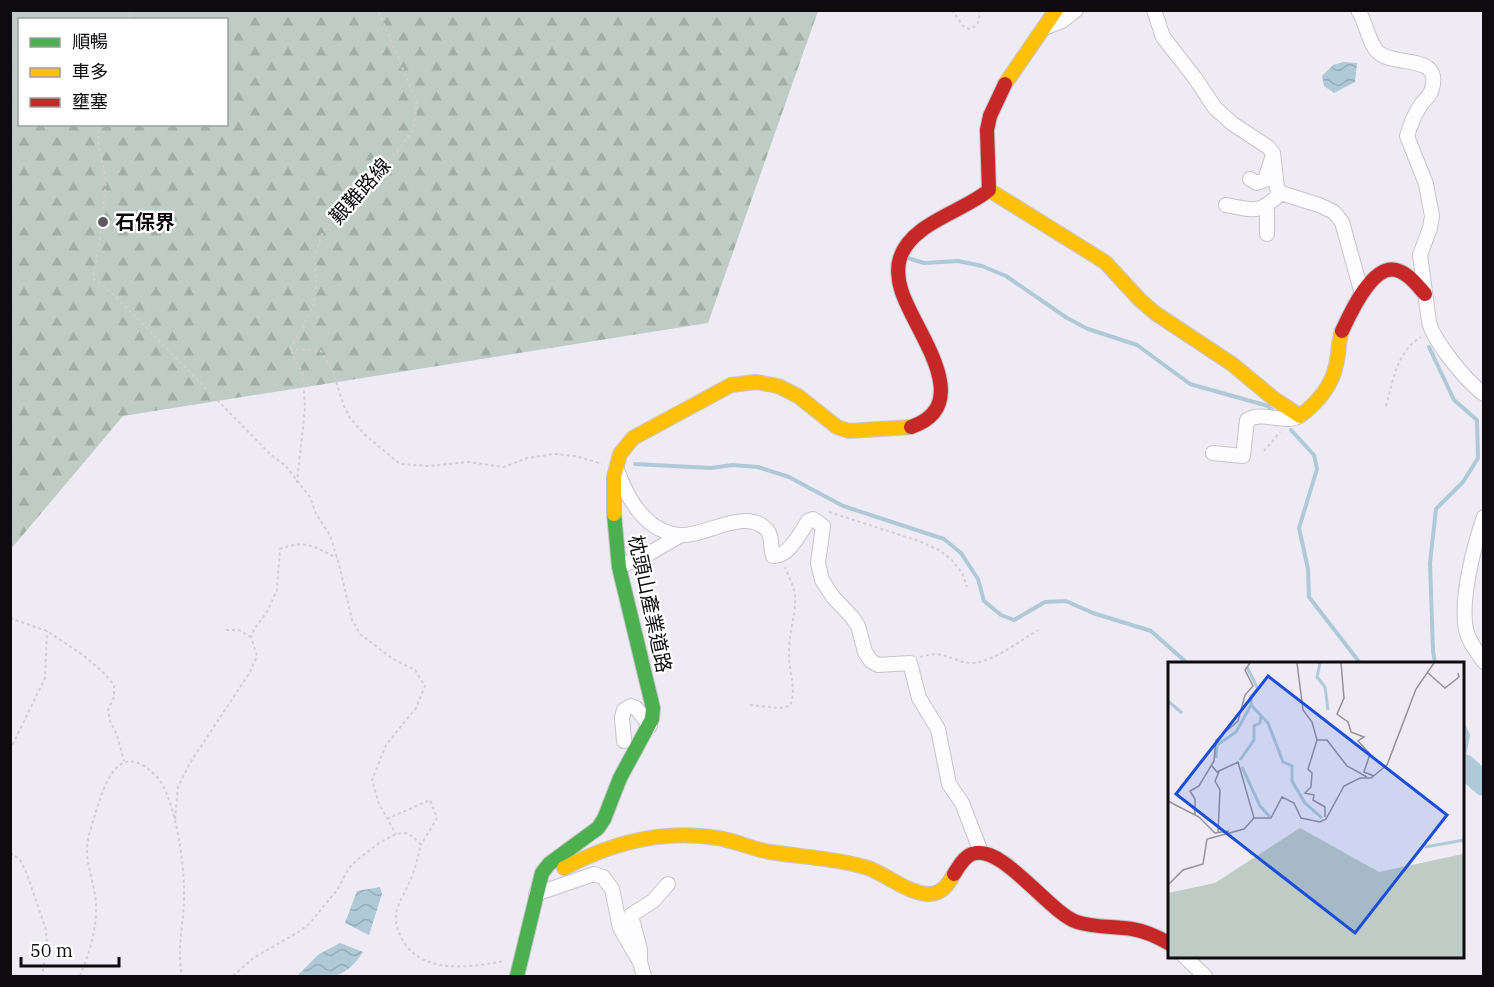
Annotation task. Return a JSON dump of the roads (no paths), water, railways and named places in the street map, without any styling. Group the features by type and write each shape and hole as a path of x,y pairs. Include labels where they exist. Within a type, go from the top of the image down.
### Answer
{"street":[{"path":"1056,10 1000,91 990,116 987,130 989,190 1106,263 1124,279 1148,308 1233,365 1295,418"},
{"path":"1044,28 1062,21 1076,10"},
{"path":"1154,10 1163,37 1215,108 1273,153 1277,188 1281,194 1319,205 1334,212 1342,222 1362,294"},
{"path":"1358,10 1376,51 1390,58 1417,62 1426,66 1432,73 1433,83 1430,95 1420,106 1407,136 1426,184 1432,216 1420,255 1425,294 1431,331 1472,385 1484,394"},
{"path":"1250,179 1257,183 1265,180 1273,153"},
{"name":"枕頭山產業道路","path":"517,976 542,873 549,864 598,828 604,819 620,778 650,726 653,708 619,567 613,501 616,468 620,454 633,438 731,385 744,381 764,381 782,386 798,395 835,426 844,430 904,429 926,421 939,405 940,375 927,341 902,291 899,275 900,257 908,243 917,235 937,221 974,203 989,190"},
{"path":"1226,205 1254,210 1267,207 1281,194"},
{"path":"1266,234 1267,207"},
{"path":"1213,453 1243,456 1247,420 1256,416 1295,418 1312,407 1332,378 1338,363 1340,337 1369,282 1379,273 1393,268 1405,272 1425,294"},
{"path":"616,468 625,492 641,516 666,532 681,535"},
{"path":"1484,518 1471,558 1465,628 1469,639 1484,662"},
{"path":"619,567 681,535 741,521 757,523 766,529 770,536 770,549 773,556 780,556 786,553 808,521 817,520 823,526 818,563 822,580 833,597 858,626 861,640 871,661 878,665 910,663 919,698 938,729 943,744 946,775 962,803 981,852"},
{"path":"624,741 622,718 624,710 631,706 636,708 650,726"},
{"path":"537,890 586,855 611,846 648,838 715,837 768,852 857,865 880,872 927,895 945,889 961,862 971,854 981,852 993,856 1013,870 1066,917 1078,923 1134,929 1157,936 1168,943"},
{"path":"537,890 594,874 603,877 612,889 620,928 640,962 644,976"},
{"path":"640,962 640,950 631,915 653,901 668,884"},
{"path":"1185,957 1205,976"}],"water":[{"path":"1343,62 1357,63 1355,82 1334,93 1324,86 1322,76 1333,65"},
{"path":"380,887 382,894 369,935 345,923 357,891"},
{"path":"340,943 363,952 349,969 327,977 297,976 319,954"}],"waterway":[{"path":"908,258 924,263 958,261 982,266 1006,276 1067,318 1088,329 1137,345 1190,384 1268,406 1275,413"},
{"path":"1429,347 1454,400 1477,420 1478,458 1463,482 1436,509 1430,563 1435,662"},
{"path":"1291,430 1314,455 1317,469 1299,528 1308,569 1309,597 1359,662"},
{"path":"635,464 711,468 732,465 758,467 789,477 843,506 944,539 961,553 978,579 984,601 1001,615 1014,620 1045,602 1066,601 1093,613 1151,631 1186,662"},
{"path":"1464,727 1468,735 1464,756"},
{"path":"1464,766 1484,784"}],"place":[{"name":"石保界","path":"103,222"}]}
